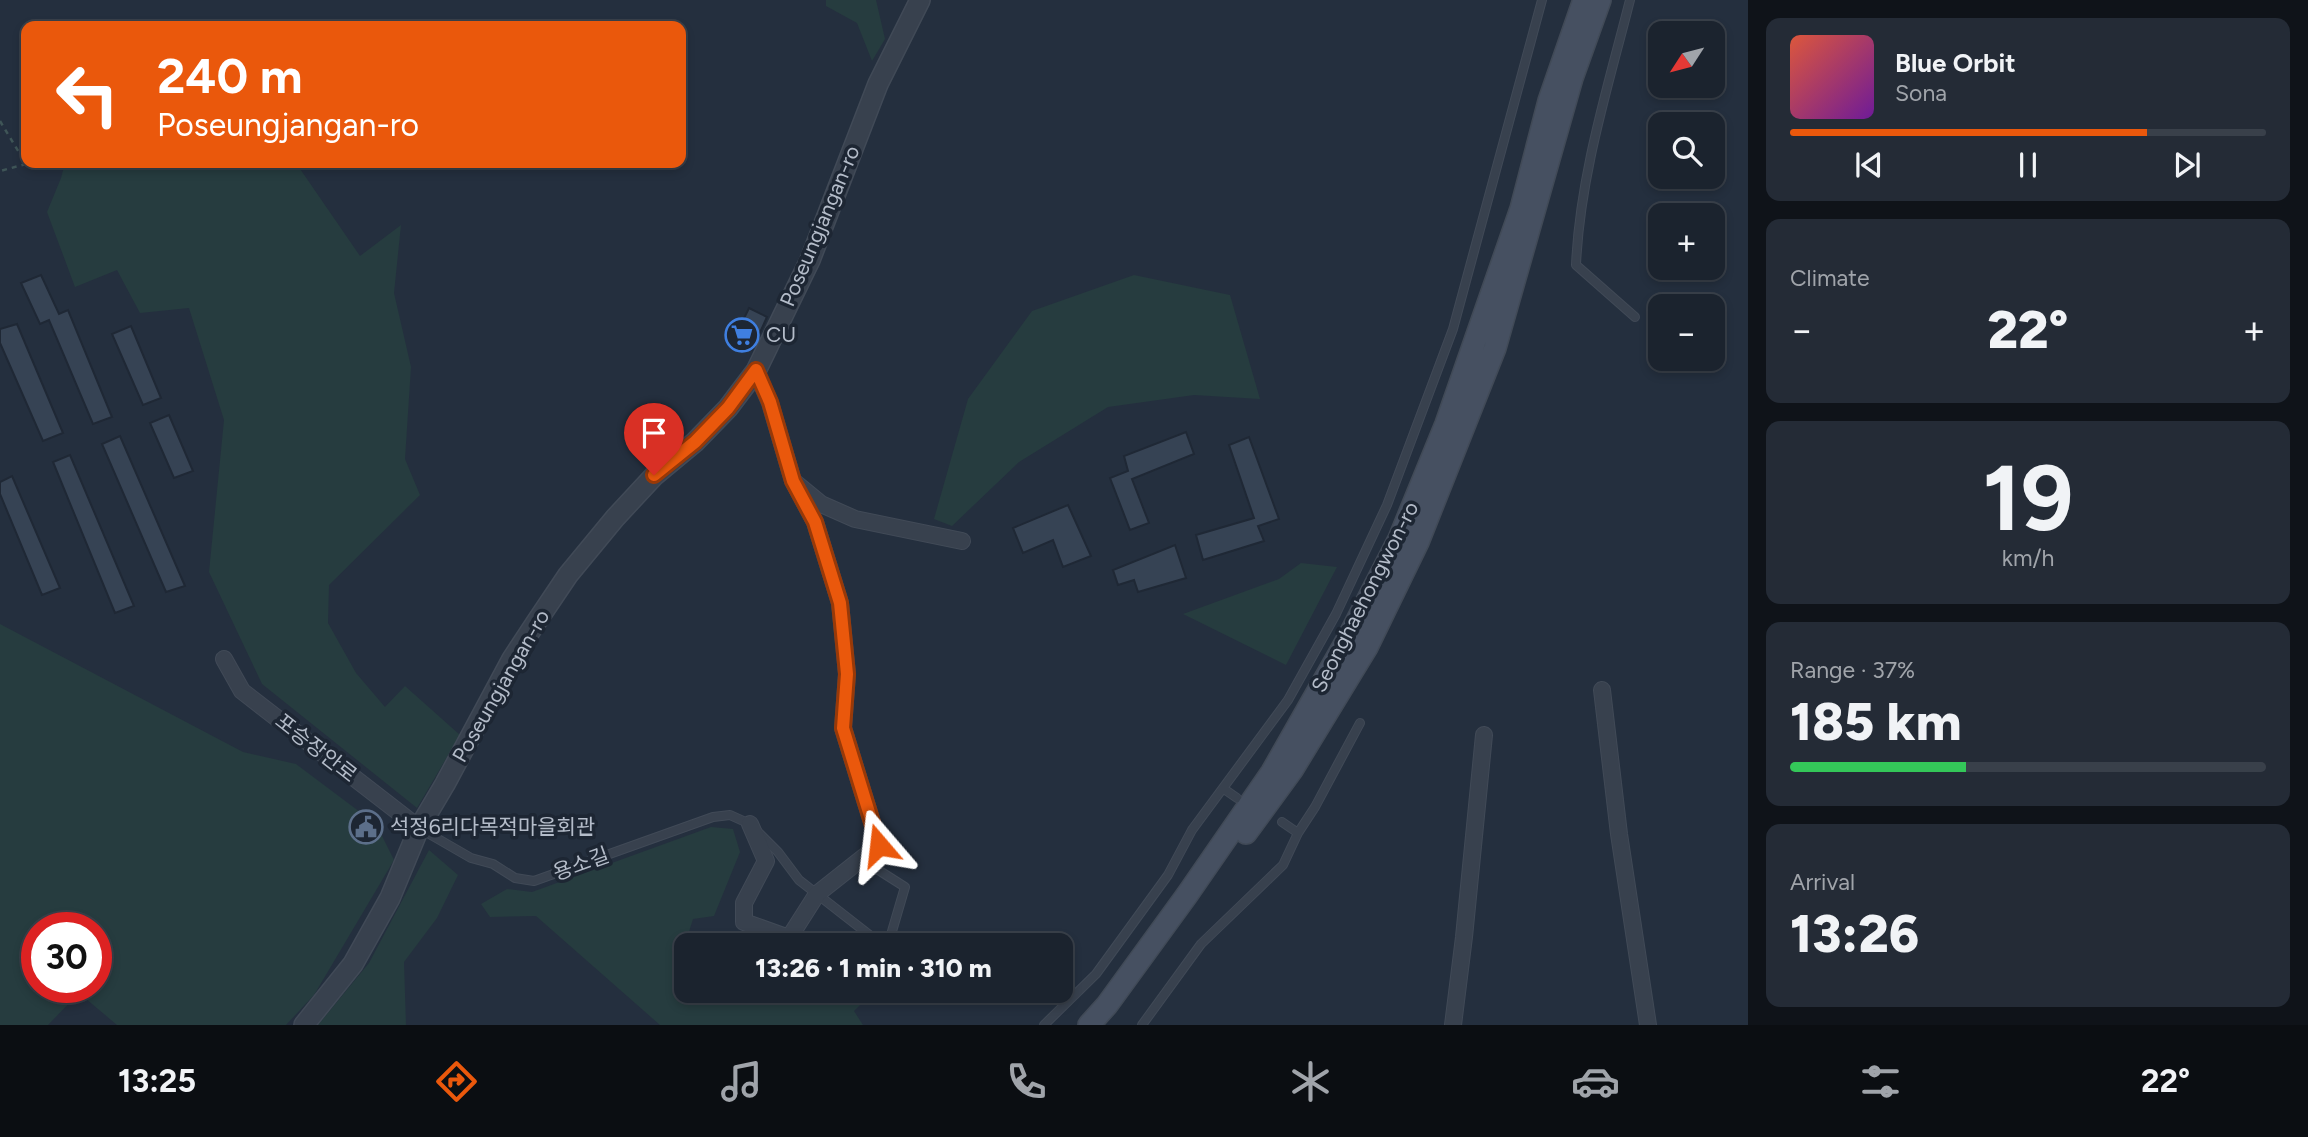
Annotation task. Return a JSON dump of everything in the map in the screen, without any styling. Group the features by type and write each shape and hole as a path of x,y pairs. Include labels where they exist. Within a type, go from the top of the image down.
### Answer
{"main road":[{"name":"Seonghaehongwon-ro","path":"1089,1025 1107,1005 1179,906 1272,772 1347,640 1399,539 1446,424 1521,209 1549,101 1584,0"},
{"name":"Seonghaehongwon-ro","path":"1108,1025 1292,770 1367,647 1418,542 1495,348 1572,78 1600,0"}],"street":[{"name":"Poseungjangan-ro","path":"304,1025 353,964 390,898 419,828 512,659 568,575 654,475 695,442 728,408 756,370 810,260 878,84 920,0"},
{"path":"750,824 766,861 744,903 744,922 789,938 817,894 879,845 843,728 847,674 840,603 815,522 793,481 770,402 756,370"},
{"path":"793,481 821,505 855,519 962,541"},
{"name":"포승장안로","path":"224,659 242,691 419,828"},
{"path":"1602,690 1619,834 1648,1025"},
{"path":"1453,1025 1484,735"}],"lane":[{"path":"1044,1025 1096,974 1168,876 1192,830 1288,700 1336,614 1387,505 1453,328 1542,0"},
{"path":"1630,0 1580,210 1576,265 1635,317"},
{"path":"1142,1025 1200,944 1283,865 1297,833 1315,807 1360,723"},
{"path":"1224,789 1237,798"},
{"name":"용소길","path":"419,828 471,858 493,864 515,878 534,881 713,817 730,816 750,824"},
{"path":"1282,822 1297,833"},
{"path":"750,824 778,852 799,880 867,933"},
{"path":"861,859 905,887 892,933"}],"path":[{"path":"0,121 21,156"},
{"path":"0,171 21,165"}],"green space":[{"path":"826,0 876,0 885,39 872,61 857,23 826,6"},
{"path":"64,168 299,168 360,256 401,225 394,293 411,367 405,459 420,495 329,585 328,623 356,673 385,707 405,686 460,735 417,808 262,684 209,572 224,420 189,308 140,313 117,270 75,287 47,212"},
{"path":"1134,275 1230,295 1260,399 1194,395 1108,407 1019,462 952,526 934,519 968,399 1032,311"},
{"path":"1301,563 1337,567 1286,665 1183,614 1279,579"},
{"path":"0,624 243,752 296,764 376,824 394,860 314,995 286,1025 117,1025 91,1003 112,1003 112,912 21,912 21,1003 69,1003 48,1025 0,1025"},
{"path":"711,827 733,829 740,852 714,916 693,919 689,933 674,933 674,1003 862,1003 854,1011 863,1025 660,1025 536,916 490,917 481,904 507,889 532,892"},
{"path":"429,850 458,875 437,918 404,962 406,1025 318,1025 369,963"}],"building":[{"path":"41,275 59,314 68,310 112,417 93,424 49,320 40,324 21,283"},
{"path":"749,308 767,317 752,350 733,341"},
{"path":"17,324 63,433 43,441 0,343 0,329"},
{"path":"131,326 161,398 143,405 112,334"},
{"path":"169,415 193,471 174,478 150,423"},
{"path":"1186,432 1194,454 1132,479 1149,523 1130,530 1110,478 1128,471 1124,456"},
{"path":"120,436 185,586 166,592 102,444"},
{"path":"1249,437 1279,519 1258,526 1264,541 1203,560 1196,535 1254,518 1229,445"},
{"path":"70,455 134,606 115,613 53,462"},
{"path":"12,476 60,588 42,595 0,494 0,482"},
{"path":"1068,505 1091,556 1063,567 1053,540 1023,553 1013,528"},
{"path":"1175,545 1186,578 1138,592 1134,580 1118,585 1113,570"}],"place":[{"name":"CU","path":"742,335"},
{"name":"석정6리다목적마을회관","path":"366,827"}],"route":[{"path":"654,475 695,442 728,408 756,370 770,402 793,481 815,522 840,603 847,674 843,728 879,845"}]}
